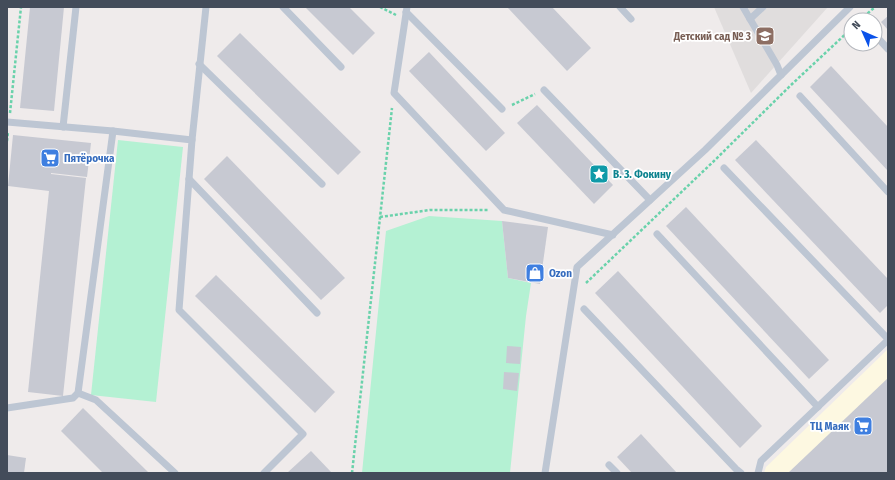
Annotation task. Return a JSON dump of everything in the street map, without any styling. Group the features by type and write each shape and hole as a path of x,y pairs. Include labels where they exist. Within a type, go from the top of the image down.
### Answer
{"lane":[{"path":"63,127 76,7"},
{"path":"206,7 192,140 179,310 303,434 264,473"},
{"path":"283,7 342,67"},
{"path":"620,7 631,19"},
{"path":"743,7 777,65 781,75"},
{"path":"750,19 763,7"},
{"path":"545,473 577,267 705,150 850,7"},
{"path":"406,13 394,94 504,210 613,235"},
{"path":"406,13 502,109"},
{"path":"199,64 322,184"},
{"path":"544,90 650,200"},
{"path":"800,96 888,192"},
{"path":"8,122 114,131 192,140"},
{"path":"7,408 72,398 78,393 114,131"},
{"path":"724,168 888,339 761,461 758,473"},
{"path":"189,179 317,313"},
{"path":"657,234 818,407"},
{"path":"584,309 741,473"},
{"path":"78,393 96,400 175,473"},
{"path":"610,465 617,473"}],"path":[{"path":"8,122 21,7"},
{"path":"380,7 406,13"},
{"path":"573,296 843,36"},
{"path":"781,75 800,96"},
{"path":"502,109 544,90"},
{"path":"352,473 394,94"},
{"path":"705,150 724,168"},
{"path":"380,217 430,210 504,210"},
{"path":"648,224 657,234"}],"shaded area":[{"name":"Детский сад № 3","path":"714,7 828,7 751,93"},
{"path":"888,349 888,473 764,473 766,467"}],"green space":[{"path":"118,140 183,147 156,402 91,395"},
{"path":"429,216 502,221 508,278 531,283 526,316 510,473 362,473 386,231"}],"building":[{"path":"30,7 64,7 54,111 20,108"},
{"path":"305,7 349,7 375,33 353,55"},
{"path":"507,7 552,7 591,48 567,71"},
{"path":"888,16 888,30 883,24 883,20"},
{"path":"240,33 361,152 338,175 217,56"},
{"path":"429,52 505,133 486,151 409,71"},
{"path":"831,66 888,127 888,171 810,87"},
{"path":"537,105 613,185 594,204 517,123"},
{"path":"13,135 91,143 87,177 51,173 86,178 63,396 28,392 49,191 8,186"},
{"path":"756,140 888,279 888,305 880,313 735,160"},
{"path":"227,156 345,278 321,300 204,179"},
{"path":"686,207 829,360 809,379 666,226"},
{"path":"502,221 548,227 540,284 508,278"},
{"path":"618,271 762,426 740,448 595,293"},
{"path":"216,275 335,392 315,413 195,296"},
{"path":"507,346 521,347 520,364 506,363"},
{"path":"504,372 519,373 517,391 503,389"},
{"name":"ТЦ Маяк","path":"888,378 888,473 788,473"},
{"path":"83,408 149,473 103,473 61,431"},
{"path":"641,434 677,473 632,473 617,457"},
{"path":"311,451 332,473 287,473"},
{"path":"7,455 26,458 24,473 7,473"}],"place":[{"name":"Детский сад № 3","path":"765,36"},
{"name":"Пятёрочка","path":"50,158"},
{"name":"В. З. Фокину","path":"599,174"},
{"name":"Ozon","path":"535,273"},
{"name":"ТЦ Маяк","path":"863,426"}]}
